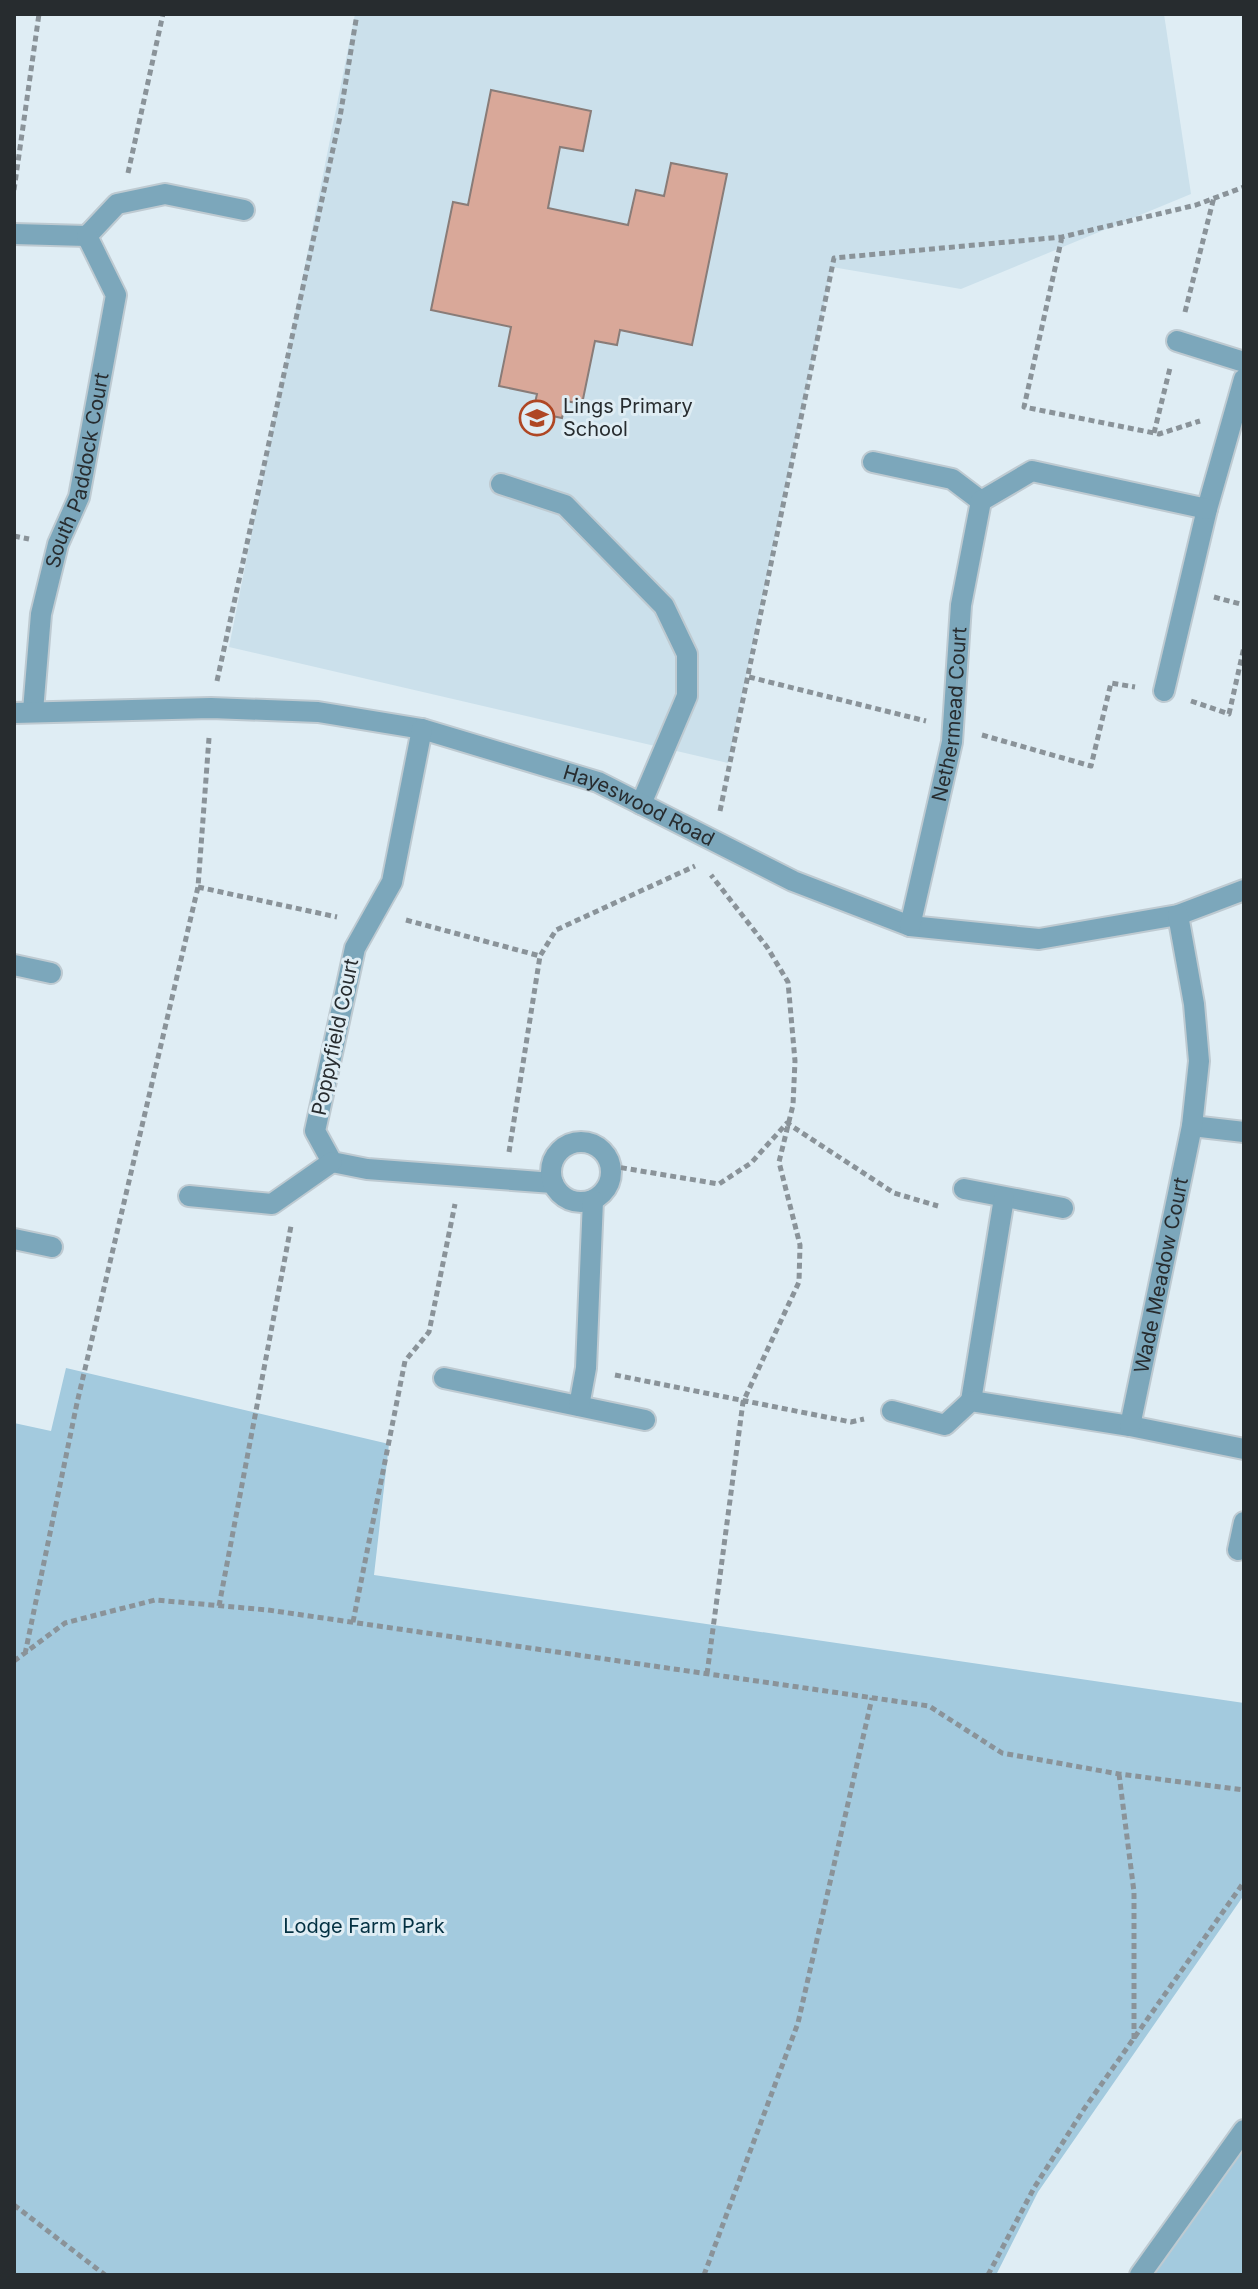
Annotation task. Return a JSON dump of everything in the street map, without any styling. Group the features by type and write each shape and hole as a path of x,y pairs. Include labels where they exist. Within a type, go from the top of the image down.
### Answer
{"street":[{"path":"14,234 87,236 117,204 165,194 244,210"},
{"name":"South Paddock Court","path":"24,712 41,614 58,544 79,497 116,295 87,236"},
{"path":"1177,341 1244,362"},
{"path":"1164,691 1207,509 1244,379"},
{"path":"873,462 952,479 981,501 1032,471 1207,509"},
{"path":"501,484 565,505 664,606 687,654 687,696 641,804"},
{"name":"Nethermead Court","path":"910,926 952,727 961,605 981,501"},
{"name":"Hayeswood Road","path":"24,712 211,708 318,712 422,729 598,782 793,881 910,926 1039,939 1178,915 1244,890"},
{"name":"Poppyfield Court","path":"332,1162 315,1131 355,948 392,882 422,729"},
{"name":"Wade Meadow Court","path":"1130,1426 1192,1126 1199,1061 1194,1004 1178,915"},
{"path":"14,965 51,973"},
{"path":"1192,1126 1244,1132"},
{"path":"572,1143 593,1144 602,1150 611,1166 608,1186 593,1200 576,1202 566,1199 553,1183 551,1168 554,1158 572,1143"},
{"path":"189,1196 272,1204 332,1162 367,1169 553,1183"},
{"path":"964,1189 1063,1208"},
{"path":"892,1411 945,1425 971,1401 1004,1198"},
{"path":"579,1406 586,1368 593,1200"},
{"path":"14,1239 52,1247"},
{"path":"444,1378 645,1420"},
{"path":"971,1401 1130,1426 1244,1449"},
{"path":"1238,1550 1244,1522"},
{"path":"1140,2275 1244,2130"}],"path":[{"path":"14,190 39,14"},
{"path":"117,204 130,167 163,14"},
{"path":"25,1654 94,1326 198,887 211,708 337,132 357,14"},
{"path":"504,1179 540,956 556,930 703,862 713,840 834,258 1062,237 1196,205 1244,187"},
{"path":"1062,237 1024,407 1159,434 1235,410"},
{"path":"749,677 952,727 1091,766 1111,683 1164,691 1229,714 1244,647"},
{"path":"703,862 767,947 788,982 795,1061 793,1105 779,1162 800,1245 799,1282 743,1402 707,1674"},
{"path":"198,887 332,918 375,912 540,956"},
{"path":"611,1166 719,1184 751,1163 787,1123"},
{"path":"787,1123 894,1193 939,1206"},
{"path":"353,1622 405,1361 429,1332 461,1176"},
{"path":"219,1606 299,1185"},
{"path":"586,1368 851,1422 892,1411"},
{"path":"14,1661 65,1623 155,1600 219,1606 353,1622 929,1706 1002,1753 1119,1774 1244,1790"},
{"path":"704,2275 798,2023 872,1698"},
{"path":"1119,1774 1134,1892 1134,2041"},
{"path":"988,2275 1034,2188 1084,2109 1244,1882"},
{"path":"14,2205 105,2275"}],"shaded area":[{"name":"Lings Primary School","path":"355,14 1164,14 1191,194 961,289 832,267 728,763 229,647"}],"green space":[{"name":"Lodge Farm Park","path":"66,1368 389,1444 374,1575 1244,1703 1244,1895 1038,2192 996,2275 14,2275 14,1423 51,1431"},
{"path":"1244,2130 1244,2275 1140,2275"}],"building":[{"path":"491,90 591,111 583,151 560,147 548,208 628,225 636,190 664,196 671,163 727,174 692,345 620,330 617,345 595,341 582,404 566,401 562,418 533,412 537,394 499,386 511,327 431,310 453,202 468,205"}],"place":[{"name":"Lings Primary School","path":"537,418"}]}
